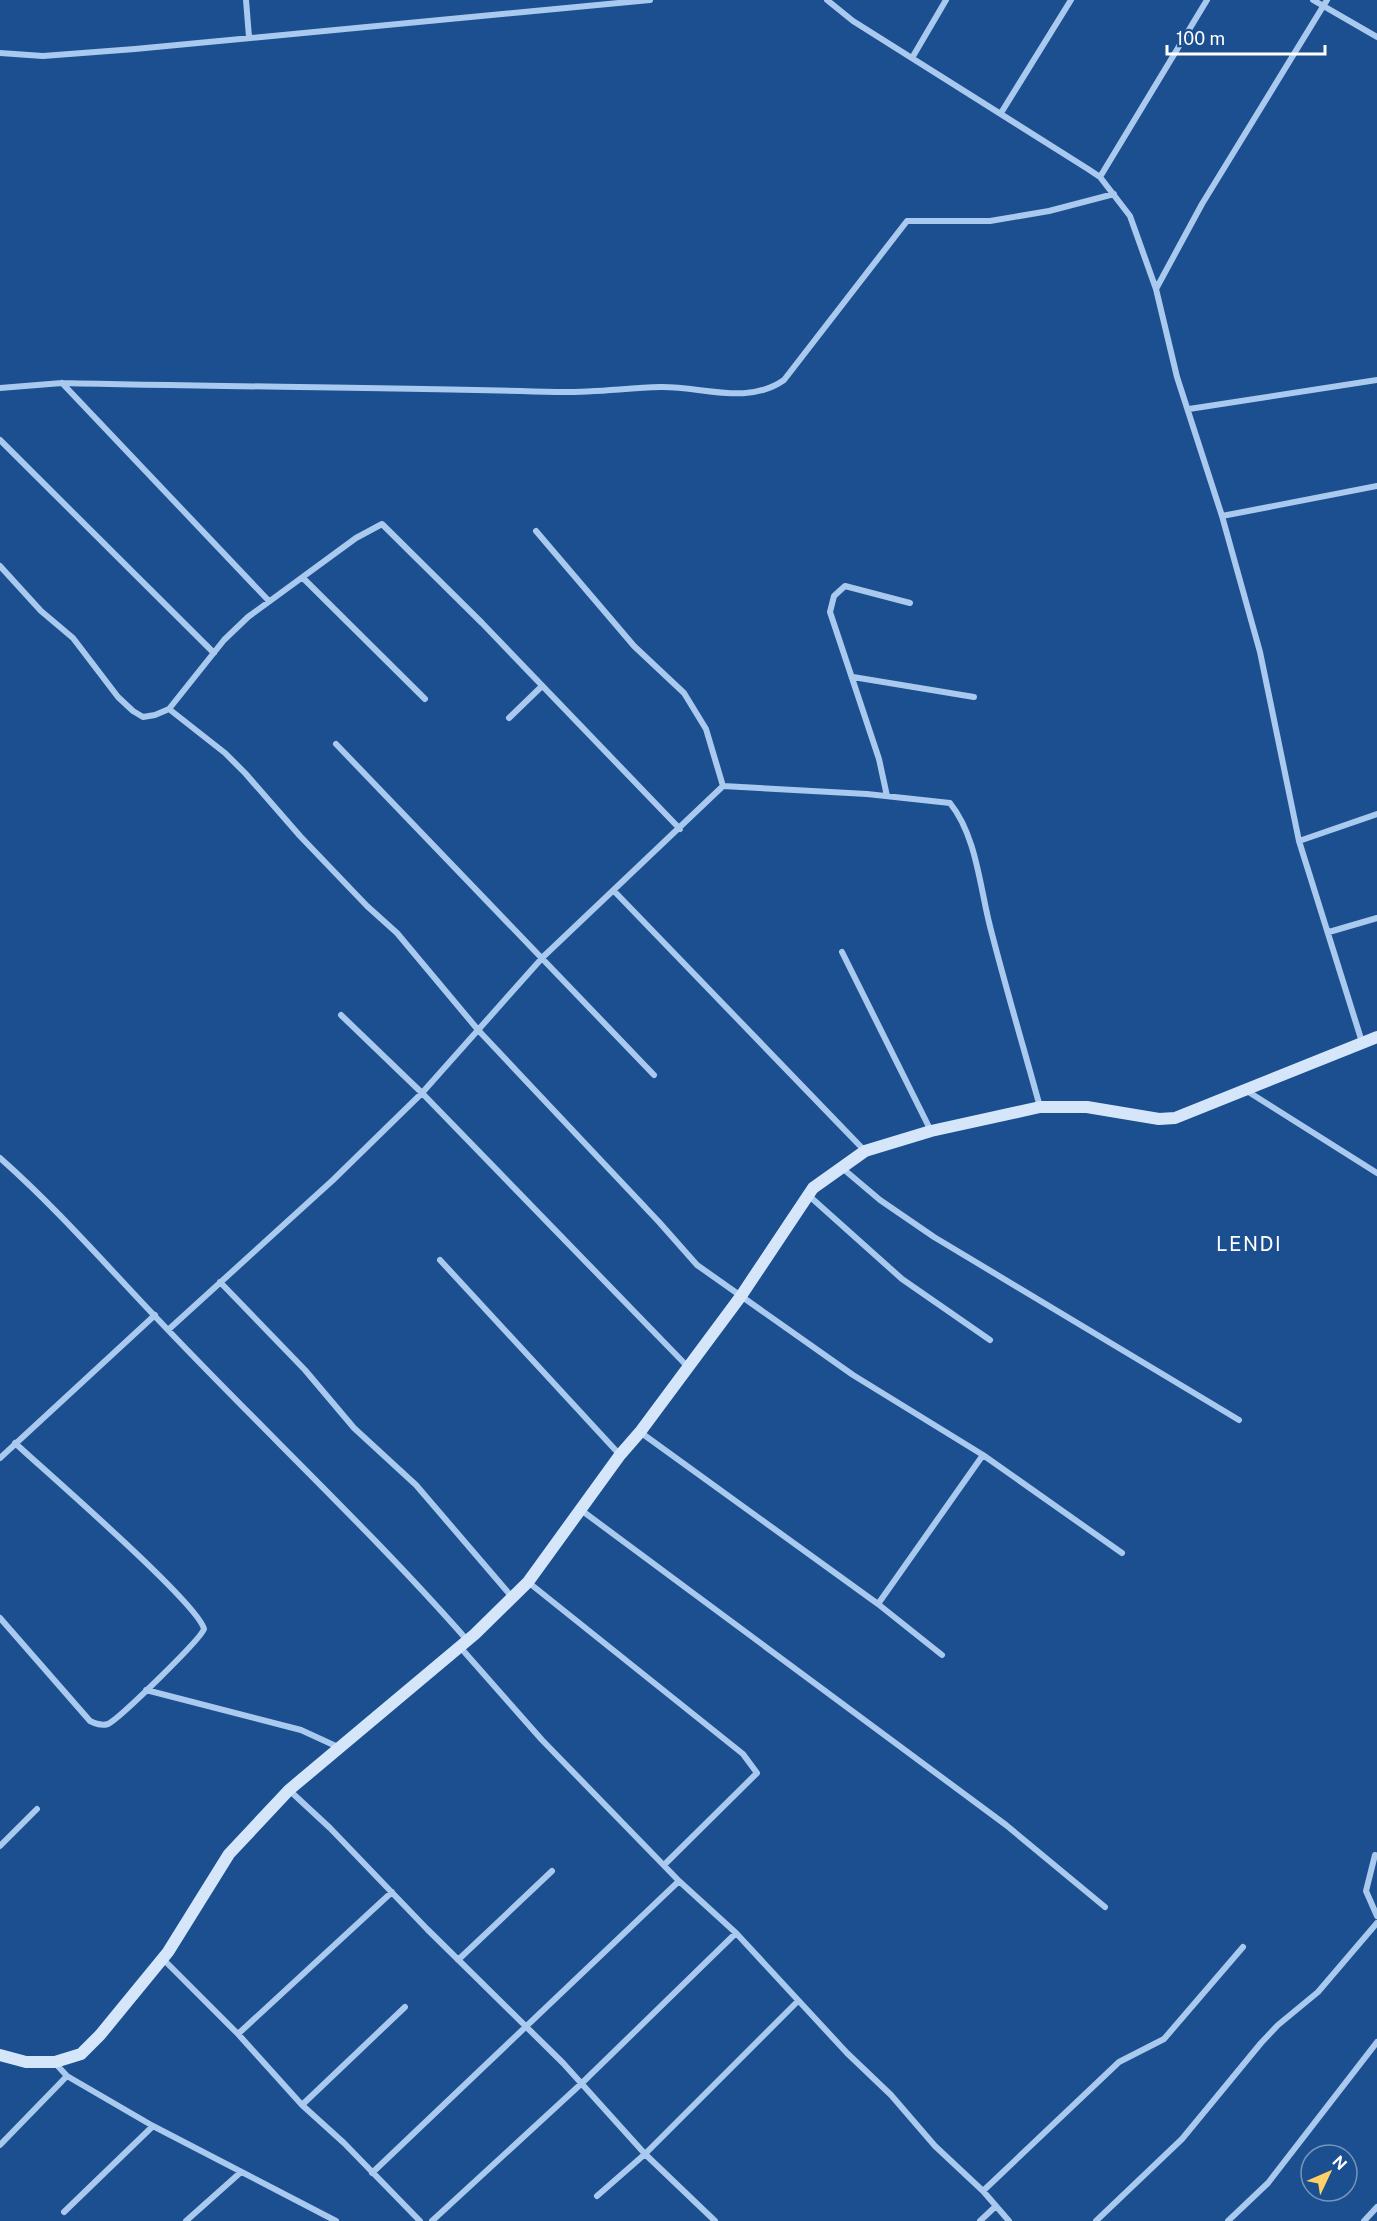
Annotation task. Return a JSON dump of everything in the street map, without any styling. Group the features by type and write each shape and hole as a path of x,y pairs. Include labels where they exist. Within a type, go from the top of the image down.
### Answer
{"main road":[{"path":"0,2055 26,2062 55,2062 81,2054 100,2036 162,1959 229,1854 288,1790 463,1644 528,1582 620,1455 640,1432 741,1296 807,1193 841,1167 865,1151 931,1131 1040,1107 1087,1107 1159,1119 1175,1119 1377,1037"}],"street":[{"path":"246,0 249,37"},
{"path":"0,53 43,56 650,0"},
{"path":"827,0 853,21 1100,177 1130,216 1156,290 1177,377 1222,516 1262,663 1299,841 1362,1042"},
{"path":"912,58 946,0"},
{"path":"1001,113 1071,0"},
{"path":"1100,177 1207,0"},
{"path":"1313,0 1325,3 1377,37"},
{"path":"1156,290 1202,204 1325,3"},
{"path":"0,388 62,383 556,392 662,387 740,394 758,392 771,388 784,380 907,221 990,221 1049,211 1114,194"},
{"path":"1189,410 1377,380"},
{"path":"62,383 268,600"},
{"path":"0,440 214,653"},
{"path":"1222,516 1377,486"},
{"path":"0,566 41,611 73,638 118,697 142,717 169,709 214,653 248,616 356,538 382,524 482,622 541,687 680,829"},
{"path":"536,531 634,646 684,693 705,729 723,786"},
{"path":"303,578 425,699"},
{"path":"886,795 879,759 830,612 838,589 845,586 854,586 910,603"},
{"path":"853,677 974,697"},
{"path":"509,718 541,687"},
{"path":"169,709 225,753 300,836 367,906 397,933 479,1031 659,1221 697,1265 854,1375 983,1455 1122,1553"},
{"path":"336,744 654,1075"},
{"path":"168,1330 333,1180 422,1093 543,957 723,786 886,795 950,803 963,822 1040,1107"},
{"path":"1299,841 1377,814"},
{"path":"614,891 865,1151"},
{"path":"1329,932 1377,918"},
{"path":"842,952 931,1131"},
{"path":"341,1015 422,1093 688,1368"},
{"path":"1247,1091 1377,1173"},
{"path":"0,1158 56,1209 168,1330 356,1520 542,1740 679,1881 736,1933 798,2001 885,2089 948,2160 983,2191 1009,2221"},
{"path":"841,1167 880,1200 934,1237 1239,1420"},
{"path":"807,1193 902,1279 990,1340"},
{"path":"440,1260 620,1455"},
{"path":"220,1282 305,1370 354,1428 416,1485 512,1597"},
{"path":"0,1458 155,1315"},
{"path":"640,1432 878,1604 942,1655"},
{"path":"0,1618 90,1721 99,1725 108,1724 203,1634 203,1625 138,1556 15,1443"},
{"path":"878,1604 983,1455"},
{"path":"581,1510 1006,1825 1105,1907"},
{"path":"528,1582 743,1754 757,1773 664,1865"},
{"path":"146,1690 301,1730 338,1747"},
{"path":"288,1790 330,1828 458,1960 526,2026 645,2154 715,2221"},
{"path":"0,1846 37,1809"},
{"path":"1375,1855 1366,1891 1377,1916"},
{"path":"458,1960 552,1871"},
{"path":"372,2173 679,1881"},
{"path":"238,2034 392,1892"},
{"path":"1096,2221 1182,2139 1267,2037 1318,1992 1377,1923"},
{"path":"432,2221 582,2084 736,1933"},
{"path":"983,2191 1119,2062 1164,2040 1243,1947"},
{"path":"162,1959 238,2034 302,2105 420,2221"},
{"path":"597,2196 645,2154 798,2001"},
{"path":"302,2105 405,2007"},
{"path":"1228,2221 1268,2183 1377,2042"},
{"path":"55,2062 67,2076 153,2126 335,2221"},
{"path":"0,2145 67,2076"},
{"path":"64,2212 153,2126"},
{"path":"186,2221 241,2172"},
{"path":"980,2221 996,2206"},
{"path":"1364,2221 1377,2207"}],"district":[{"name":"LENDI","path":"1249,1244"}]}
